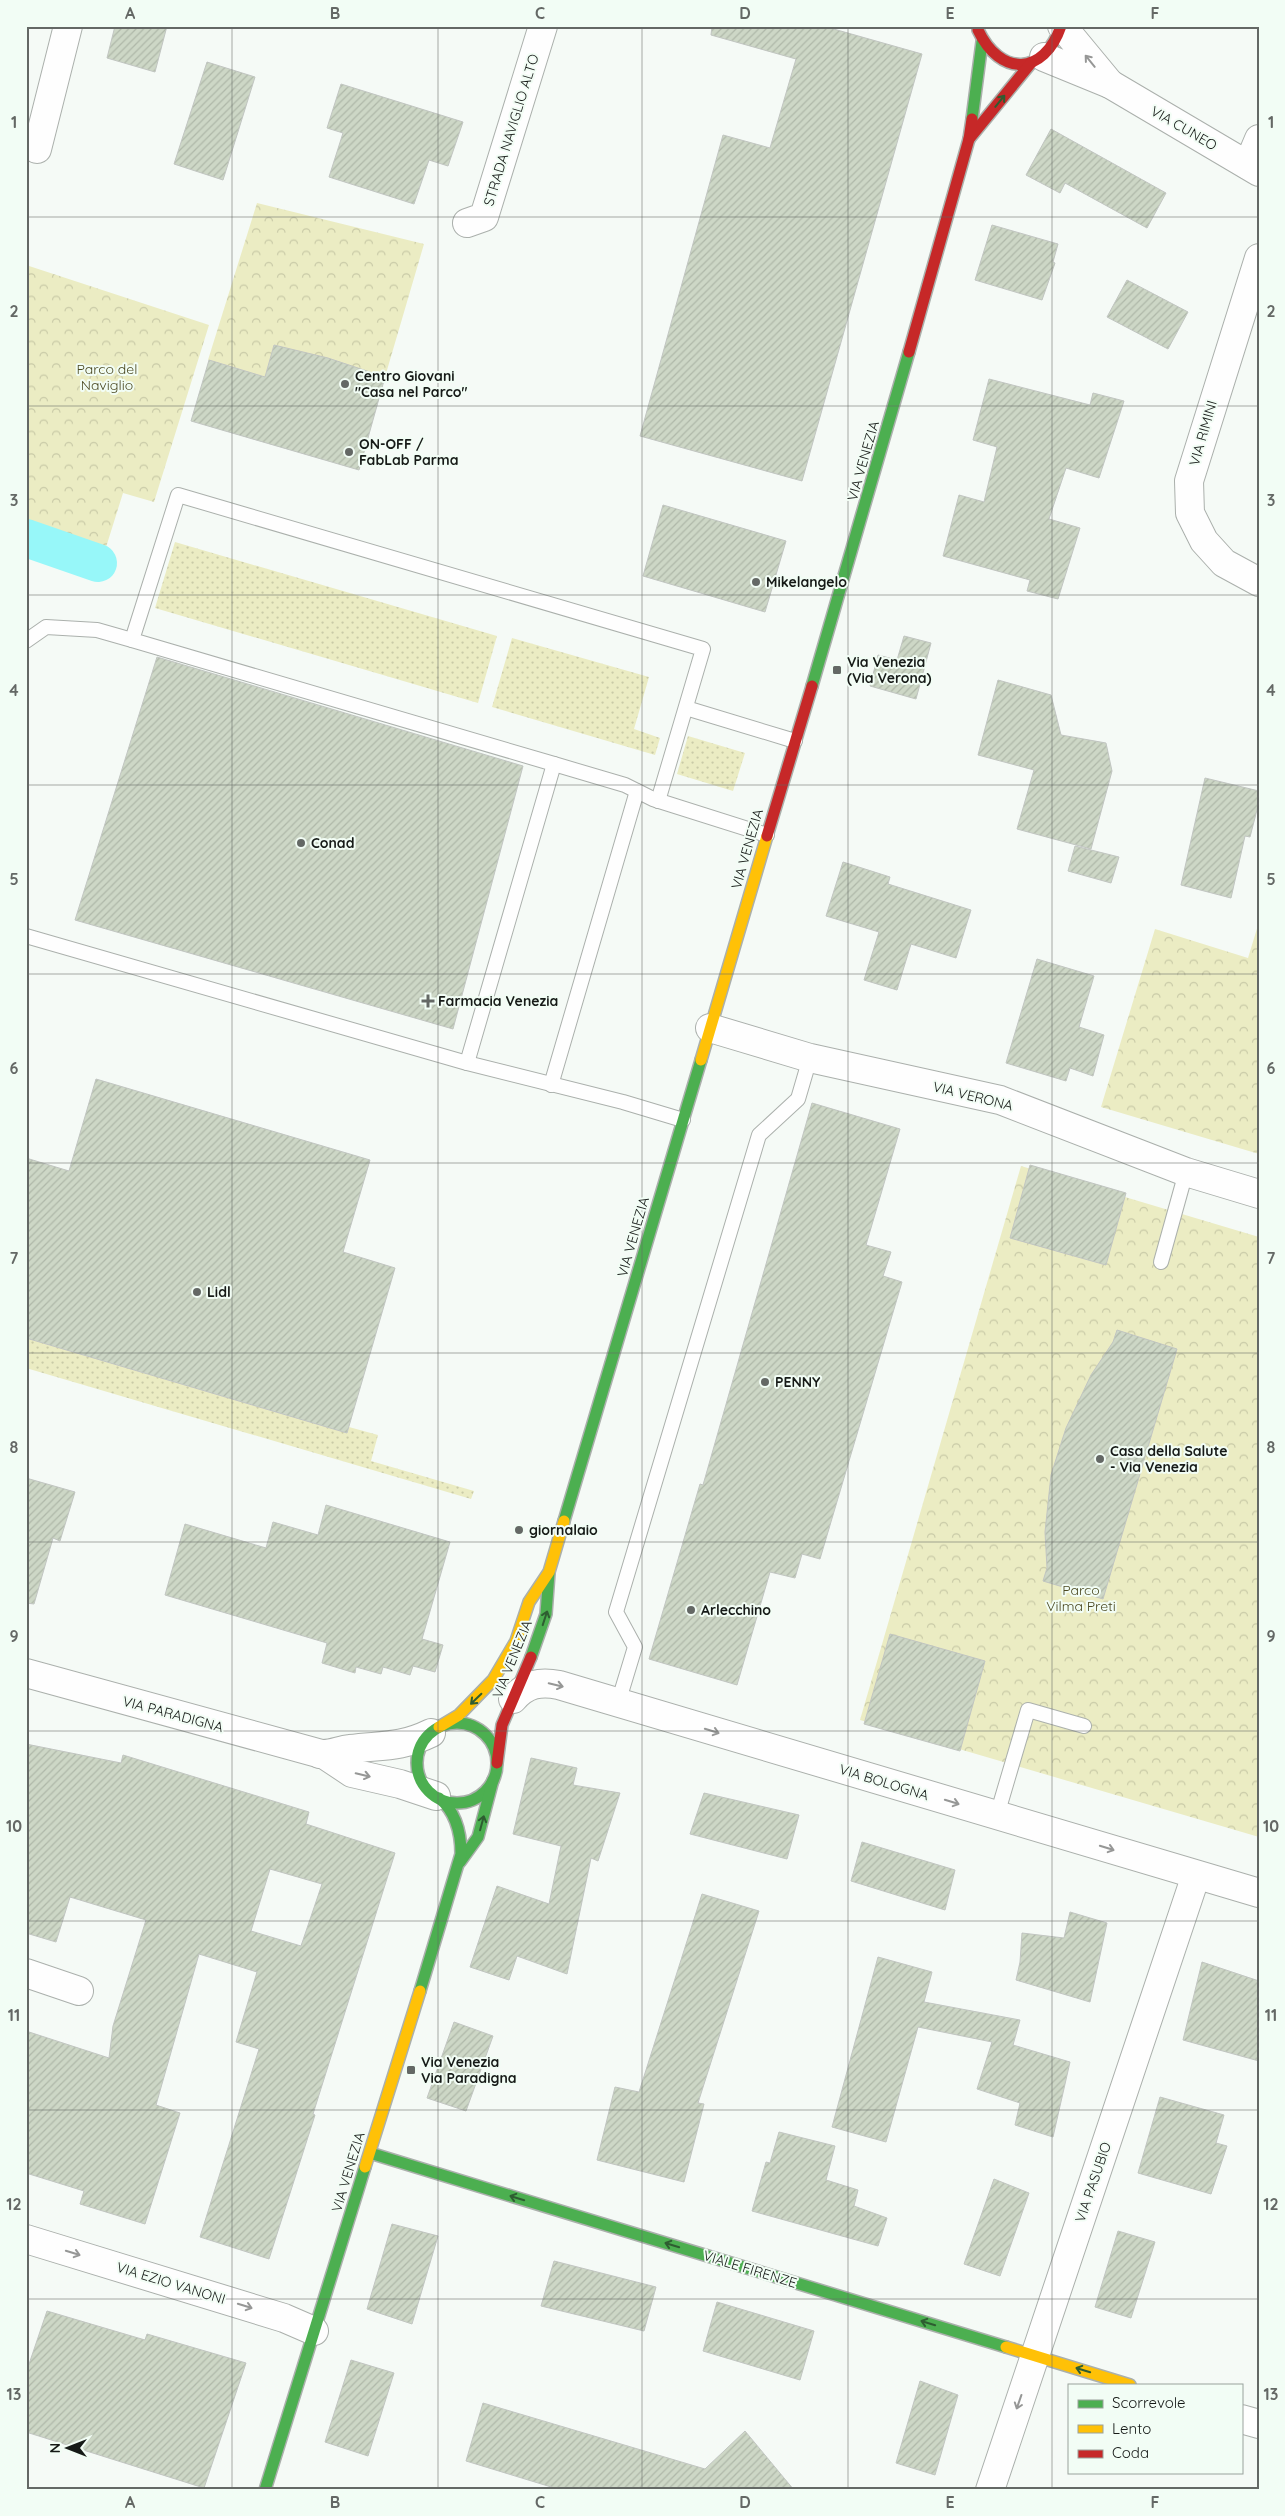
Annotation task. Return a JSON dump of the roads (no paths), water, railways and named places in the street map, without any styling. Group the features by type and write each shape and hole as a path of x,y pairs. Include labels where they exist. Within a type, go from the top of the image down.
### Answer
{"street":[{"path":"37,149 68,26"},
{"name":"STRADA NAVIGLIO ALTO","path":"467,223 484,217 543,26"},
{"name":"VIA VENEZIA","path":"969,139 1038,60 1053,49 1059,38 1062,26"},
{"name":"VIA CUNEO","path":"1062,26 1110,84"},
{"name":"VIA VENEZIA","path":"978,31 995,56 1012,64 1038,60"},
{"name":"VIA VENEZIA","path":"435,1730 458,1715 477,1699 502,1668 516,1641 529,1602 546,1578 550,1566 874,476 969,139 978,31"},
{"name":"VIA CUNEO","path":"1038,60 1110,84 1253,168"},
{"path":"1253,168 1259,139"},
{"name":"VIA RIMINI","path":"1259,258 1189,481 1190,513 1204,541 1224,562 1259,582"},
{"name":"VIA VERONA","path":"710,1028 810,1058 1000,1100 1186,1172 1259,1194"},
{"name":"VIA VENEZIA","path":"497,1763 502,1725 525,1675 546,1614 550,1566"},
{"name":"VIA PARADIGNA","path":"26,1673 320,1754 331,1755 351,1749 400,1744 435,1730"},
{"name":"VIA BOLOGNA","path":"513,1699 525,1688 540,1683 559,1685 1259,1893"},
{"path":"457,1723 476,1727 490,1740 494,1747 497,1763 493,1779 484,1792 469,1800 453,1802 438,1797 425,1785 418,1767 420,1748 435,1730 457,1723"},
{"name":"VIA PARADIGNA","path":"320,1754 352,1773 400,1784 438,1797"},
{"name":"VIA VENEZIA","path":"460,1862 478,1837 493,1779"},
{"name":"VIA VENEZIA","path":"265,2490 460,1862 461,1845 455,1816 450,1806 438,1797"},
{"name":"VIA PASUBIO","path":"990,2490 1196,1875"},
{"path":"26,1973 79,1991"},
{"name":"VIALE FIRENZE","path":"370,2154 1127,2384"},
{"name":"VIA EZIO VANONI","path":"26,2238 284,2318 314,2331"},
{"path":"1242,2419 1259,2424"}],"lane":[{"path":"132,640 178,495 703,649 658,801"},
{"path":"26,641 46,627 97,630 614,781 658,801 767,835"},
{"path":"686,708 795,741"},
{"path":"467,1063 554,764"},
{"path":"550,1085 637,790"},
{"path":"26,936 467,1063 623,1102 683,1120"},
{"path":"618,1703 635,1647 616,1612 627,1574 759,1135 798,1099 810,1058"},
{"path":"1161,1262 1186,1172"},
{"path":"997,1816 1028,1710 1084,1726"}],"waterway":[{"path":"26,538 98,563"}],"place":[{"name":"Centro Giovani \"Casa nel Parco\"","path":"345,384"},
{"name":"ON-OFF / FabLab Parma","path":"349,452"},
{"name":"Mikelangelo","path":"756,582"},
{"name":"Via Venezia (Via Verona)","path":"837,670"},
{"name":"Conad","path":"301,843"},
{"name":"Farmacia Venezia","path":"428,1001"},
{"name":"Lidl","path":"197,1292"},
{"name":"PENNY","path":"765,1382"},
{"name":"Casa della Salute - Via Venezia","path":"1100,1459"},
{"name":"giornalaio","path":"519,1530"},
{"name":"Arlecchino","path":"691,1610"},
{"name":"Via Venezia Via Paradigna","path":"411,2070"}],"park label":[{"name":"Parco del Naviglio","path":"107,378"},
{"name":"Parco Vilma Preti","path":"1081,1598"}]}
